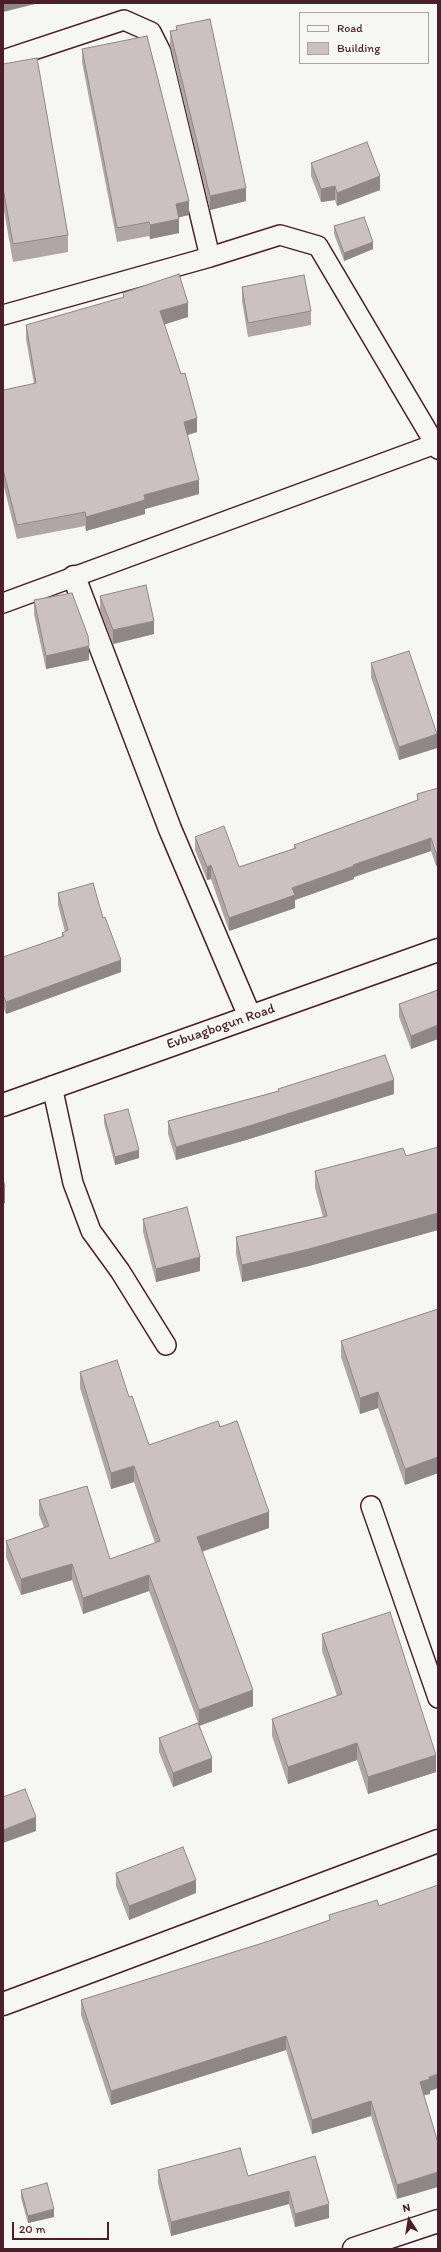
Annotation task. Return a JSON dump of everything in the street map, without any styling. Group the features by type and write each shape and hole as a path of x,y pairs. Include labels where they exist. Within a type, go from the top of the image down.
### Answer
{"street":[{"path":"74,577 170,829 250,1017"},
{"name":"Evbuagbogun Road","path":"3,1105 52,1086 438,950"},
{"path":"3,2004 438,1841"},
{"path":"354,2249 438,2221"}],"lane":[{"path":"3,60 124,20 151,32 161,52 210,258"},
{"path":"3,315 210,258 280,235 318,246 437,447 3,603"},
{"path":"52,1086 73,1183 91,1231 120,1271 166,1345"},
{"path":"371,1506 438,1698"}],"building":[{"path":"210,19 246,188 210,196 170,31 177,30 176,26"},
{"path":"147,36 189,201 176,204 179,219 150,225 149,222 117,228 82,49"},
{"path":"37,58 68,235 13,244 3,188 3,64"},
{"path":"367,142 380,176 337,193 335,186 321,189 311,163"},
{"path":"364,217 373,242 344,253 334,226"},
{"path":"179,274 188,303 160,311 181,374 185,373 197,418 184,422 199,480 144,495 145,500 86,517 85,512 17,525 3,469 3,387 4,390 36,383 26,325 124,297 123,293"},
{"path":"304,275 311,311 248,323 242,287"},
{"path":"146,585 154,621 113,630 100,596"},
{"path":"72,593 88,636 89,646 46,656 34,600"},
{"path":"409,651 437,734 399,747 371,663"},
{"path":"438,788 438,852 436,853 431,838 292,888 295,895 229,918 211,865 207,867 195,837 224,826 239,867 296,848 294,845 418,800 417,794"},
{"path":"93,883 103,918 105,917 121,960 6,1002 3,997 3,957 64,936 62,933 68,930 58,893"},
{"path":"438,990 438,1025 411,1036 399,1004"},
{"path":"385,1055 394,1080 246,1127 176,1147 168,1121 279,1091 278,1089"},
{"path":"128,1109 139,1150 115,1157 104,1115"},
{"path":"438,1147 438,1213 309,1249 242,1265 236,1237 327,1216 315,1171 403,1148 406,1156"},
{"path":"187,1207 200,1257 156,1269 143,1219"},
{"path":"438,1309 438,1457 405,1469 378,1392 360,1398 341,1341"},
{"path":"117,1360 129,1397 132,1396 149,1445 218,1421 220,1427 237,1421 269,1512 197,1537 253,1690 199,1710 149,1575 83,1598 72,1564 21,1579 6,1541 49,1526 39,1500 87,1486 110,1559 160,1541 134,1466 111,1473 80,1372"},
{"path":"390,1612 436,1755 368,1777 357,1743 288,1767 272,1719 342,1694 322,1634"},
{"path":"198,1723 212,1758 173,1773 159,1738"},
{"path":"25,1789 36,1817 3,1830 3,1797"},
{"path":"183,1847 196,1880 129,1906 116,1873"},
{"path":"438,1885 438,2074 429,2077 430,2079 420,2082 438,2143 438,2172 397,2185 371,2101 312,2120 286,2036 111,2091 81,2000 269,1941 330,1920 329,1915 377,1900 379,1906"},
{"path":"240,2148 248,2176 315,2156 329,2204 295,2214 289,2191 171,2222 158,2170"},
{"path":"47,2183 54,2209 28,2216 21,2190"}]}
